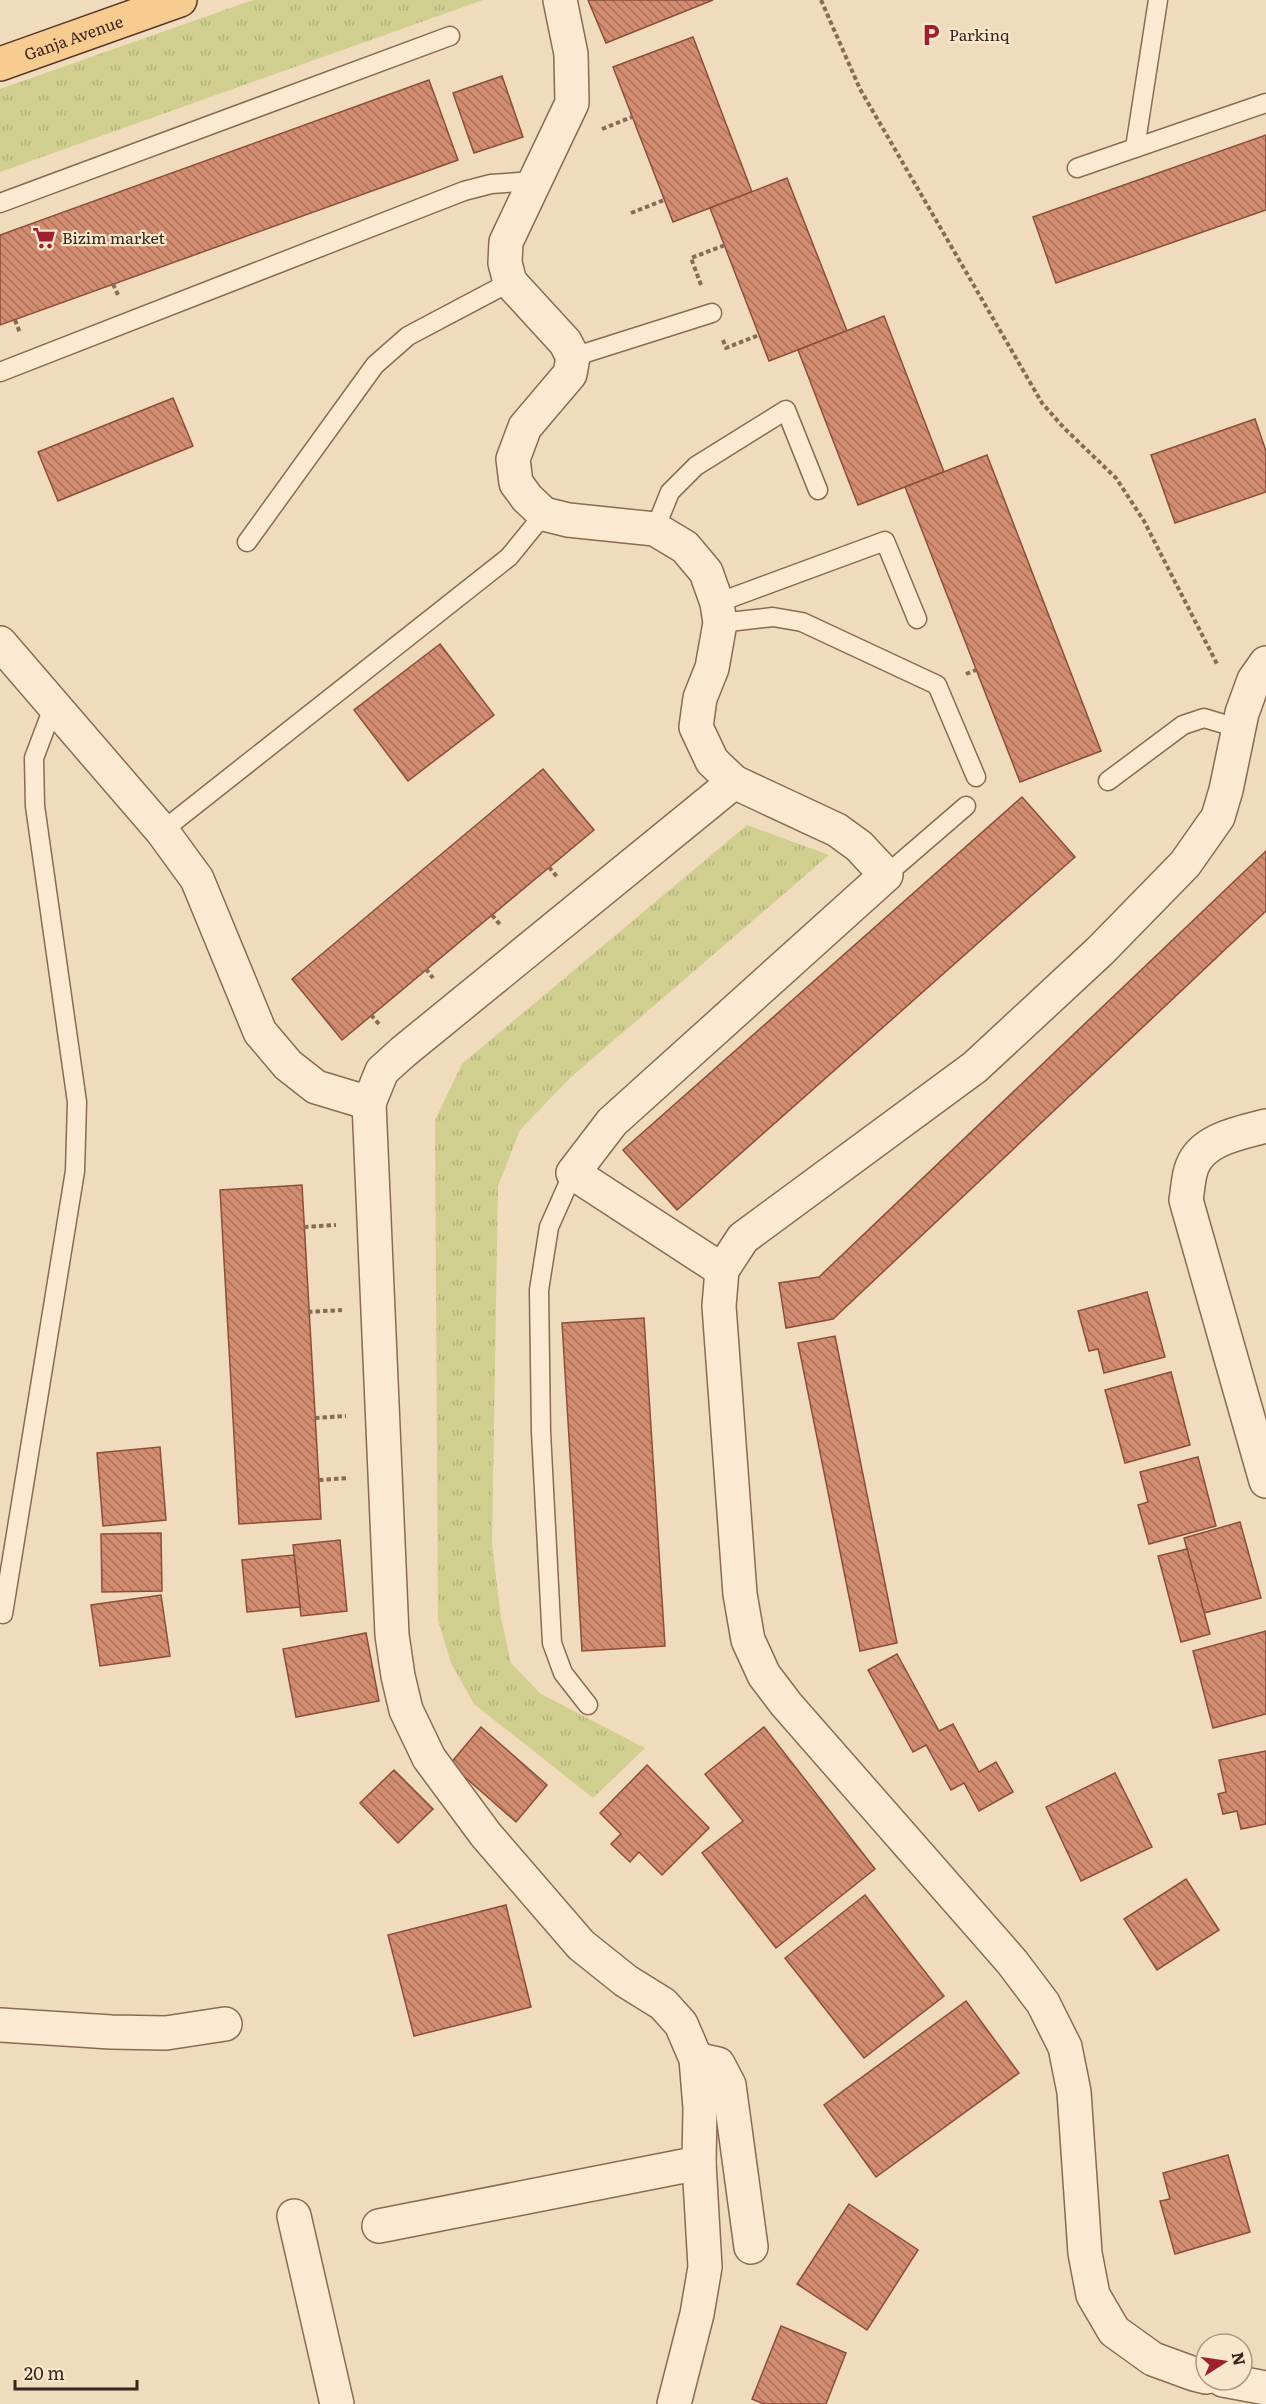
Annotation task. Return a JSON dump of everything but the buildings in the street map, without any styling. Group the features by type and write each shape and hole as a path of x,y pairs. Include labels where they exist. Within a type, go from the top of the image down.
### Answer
{"main road":[{"name":"Ganja Avenue","path":"0,64 141,6 180,0"}],"street":[{"path":"560,0 571,54 572,103 506,243 505,263 510,282 565,342 573,357 570,374 525,427 513,459 516,483 544,514 568,520 655,529 686,547 706,572 718,613 712,668 700,698 696,727 712,761 734,782 837,830 858,846 886,875 612,1122 573,1173 722,1270"},
{"path":"0,643 162,831 196,879 260,1032 288,1065 316,1087 369,1103"},
{"path":"1194,2374 1153,2359 1114,2331 1093,2295 1085,2253 1074,2092 1065,2047 1043,2004 1012,1962 793,1713 764,1675 748,1640 740,1594 719,1306 722,1270 743,1238 975,1067 1100,951 1185,864 1218,817 1226,790 1239,721 1254,680 1266,663"},
{"path":"674,2404 697,2314 705,2267 699,2163 700,2108 696,2059 681,2024 663,2004 626,1981 581,1945 486,1835 429,1758 406,1710 398,1676 392,1635 369,1103 382,1071 403,1052 734,782"},
{"path":"1266,1126 1229,1136 1200,1151 1191,1168 1186,1200 1259,1429 1266,1481"},
{"path":"0,2025 111,2032 166,2032 225,2024"},
{"path":"696,2059 718,2064 729,2085 751,2247"},
{"path":"380,2226 699,2163"},
{"path":"294,2216 337,2404"}],"lane":[{"path":"1135,148 1158,0"},
{"path":"0,203 450,36"},
{"path":"1077,168 1266,103"},
{"path":"0,372 464,191 491,184 534,181"},
{"path":"247,542 375,365 408,336 510,282"},
{"path":"573,357 712,313"},
{"path":"655,529 670,492 696,466 786,410 818,490"},
{"path":"162,831 509,557 544,514"},
{"path":"718,613 885,541 917,619"},
{"path":"718,613 773,617 802,622 937,685 976,777"},
{"path":"3,1614 75,1171 76,1102 35,806 34,758 54,705"},
{"path":"1108,781 1183,725 1204,718 1239,721"},
{"path":"886,875 966,806"},
{"path":"573,1173 549,1227 538,1290 540,1432 552,1643 563,1673 588,1705"}],"path":[{"path":"821,0 860,89 1036,393 1064,428 1116,478 1144,521 1239,721"},
{"path":"598,130 632,117"},
{"path":"631,213 664,200"}],"green space":[{"path":"253,0 483,0 0,172 0,89"},
{"path":"747,825 829,855 570,1078 520,1130 498,1186 492,1544 501,1618 511,1663 541,1694 645,1748 593,1798 474,1704 451,1663 438,1620 435,1120 462,1064"}],"place":[{"name":"Parkinq","path":"931,35"},
{"name":"Bizim market","path":"44,238"}]}
